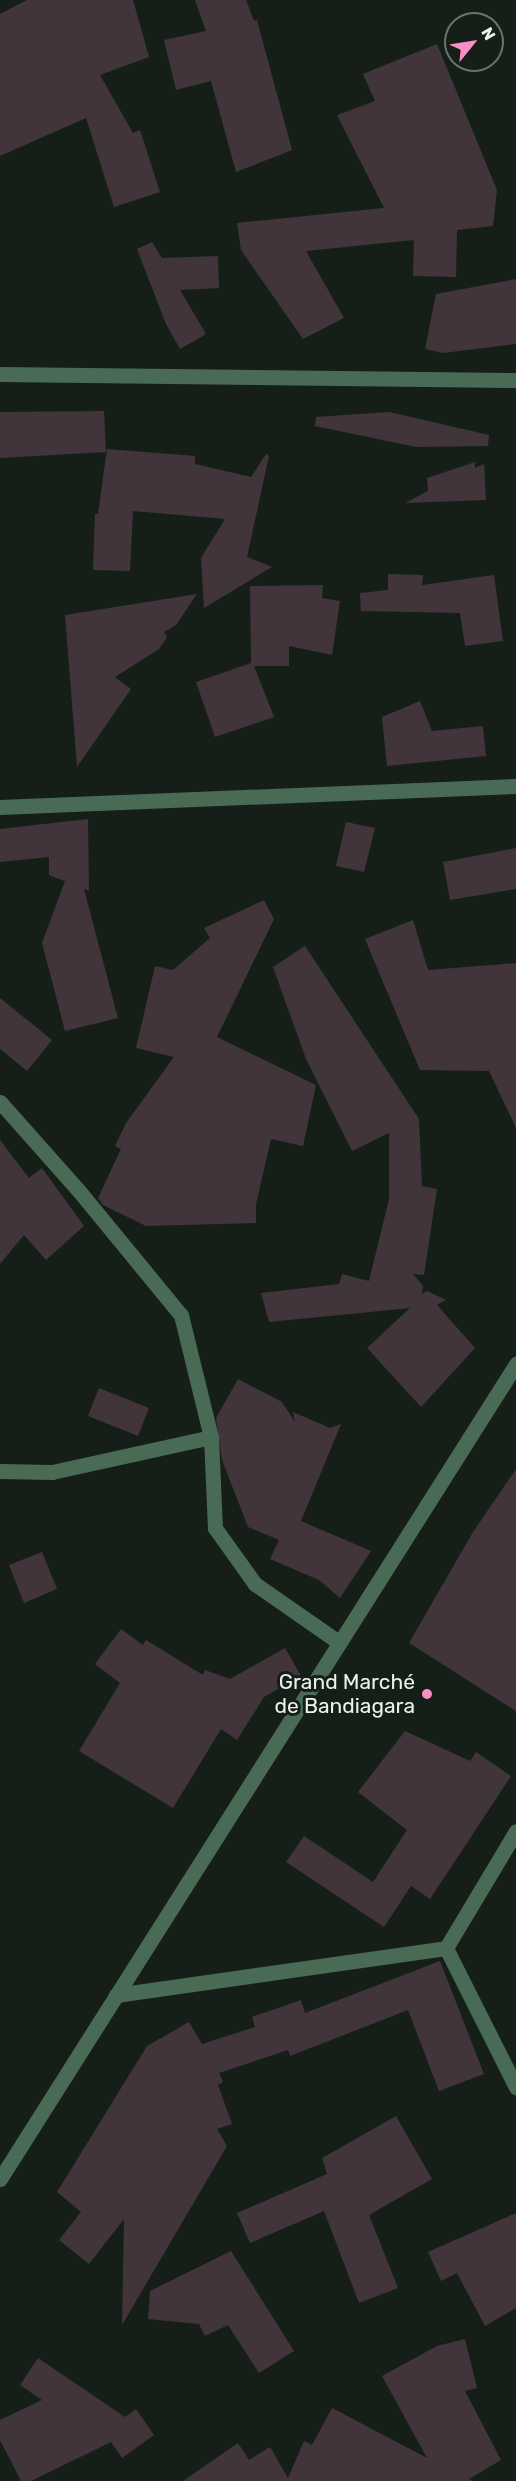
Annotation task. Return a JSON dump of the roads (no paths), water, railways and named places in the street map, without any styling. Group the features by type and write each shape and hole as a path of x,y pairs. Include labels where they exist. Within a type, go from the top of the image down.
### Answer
{"street":[{"path":"0,374 516,380"},
{"path":"0,807 516,786"},
{"path":"0,1102 79,1191 181,1316 211,1437 215,1528 255,1584 340,1643"},
{"path":"0,2179 516,1364"},
{"path":"0,1471 52,1472 211,1437"},
{"path":"446,1948 516,1831"},
{"path":"116,1995 446,1948"},
{"path":"446,1948 516,2087"}],"place":[{"name":"Grand Marché de Bandiagara","path":"427,1694"}]}
